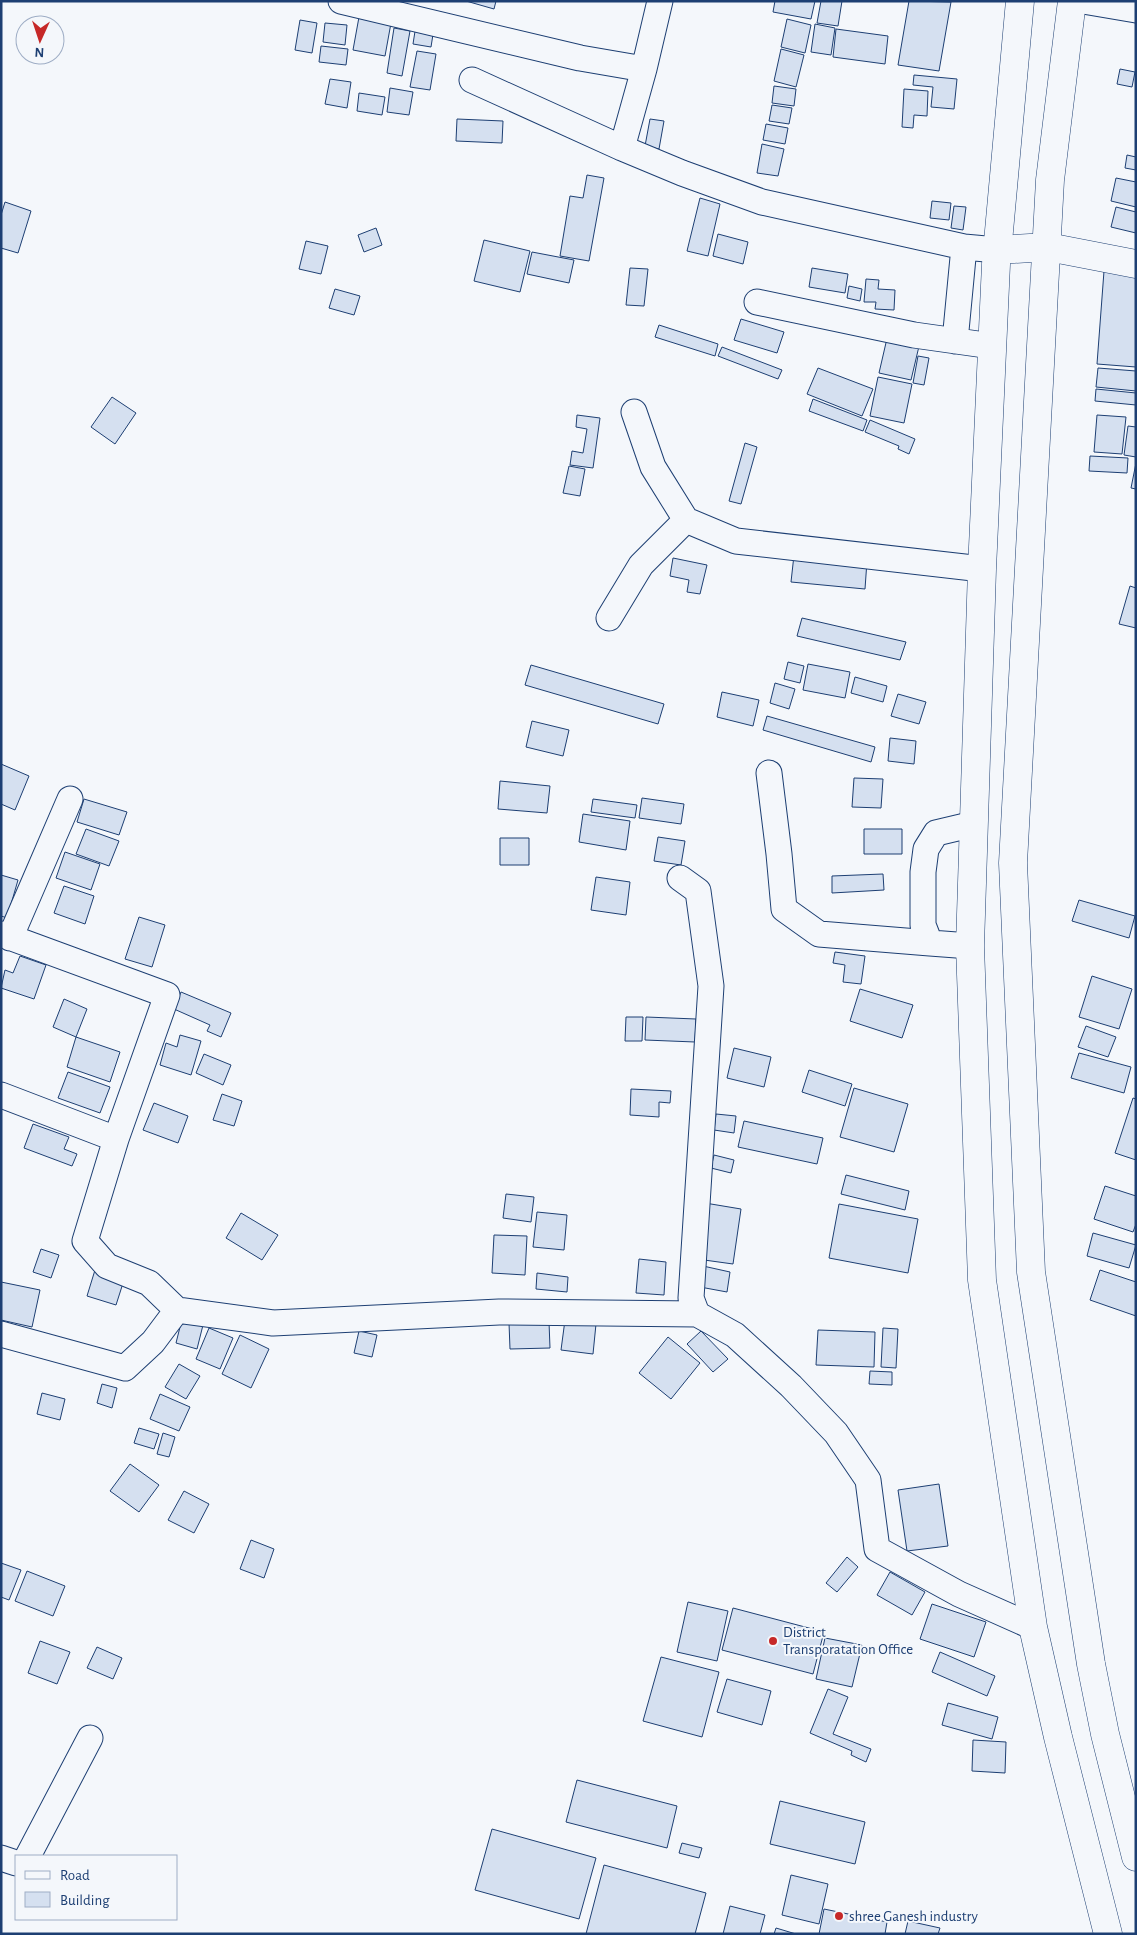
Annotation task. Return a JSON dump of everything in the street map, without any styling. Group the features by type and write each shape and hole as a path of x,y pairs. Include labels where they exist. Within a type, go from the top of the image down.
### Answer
{"main road":[{"path":"1020,1 997,250 982,569 970,946 982,1280 1033,1627 1058,1737 1108,1934"},
{"path":"1072,1 1050,180 1048,246 1013,863 1031,1272 1091,1664 1136,1857"},
{"path":"997,250 1048,246 1136,264"}],"street":[{"path":"341,1 580,58 644,69"},
{"path":"622,148 644,69 660,1"},
{"path":"1083,1 1136,10"},
{"path":"472,80 622,148 682,173 762,202 964,247 997,250"},
{"path":"955,341 964,247"},
{"path":"757,302 914,335 992,346"},
{"path":"634,412 653,467 686,520 736,541 982,569"},
{"path":"609,618 641,565 686,520"},
{"path":"769,773 784,908 819,934 970,946"},
{"path":"70,799 6,936 167,995 116,1139 85,1241 108,1266 149,1283 177,1310 273,1323 499,1312 697,1314 735,1335 791,1386 836,1433 868,1480 877,1549 959,1594 1033,1627"},
{"path":"930,943 923,925 923,872 926,849 936,834 974,824"},
{"path":"680,878 698,891 711,986 691,1298 697,1314"},
{"path":"1,1095 116,1139"},
{"path":"1,1334 125,1368 153,1342 177,1310"},
{"path":"29,1855 90,1738"},
{"path":"1,1858 15,1863"}],"building":[{"path":"466,1 496,1 494,9"},
{"path":"775,1 815,1 811,19 773,12"},
{"path":"821,1 842,1 838,26 817,23"},
{"path":"909,1 951,2 939,71 898,65"},
{"path":"359,17 391,23 385,56 353,50"},
{"path":"787,19 811,25 805,53 781,47"},
{"path":"300,20 317,23 312,53 295,50"},
{"path":"325,23 347,25 345,45 323,42"},
{"path":"815,24 835,28 831,55 811,52"},
{"path":"416,25 434,28 431,47 413,44"},
{"path":"394,28 410,31 402,76 387,73"},
{"path":"836,29 888,36 885,64 833,57"},
{"path":"321,46 348,49 346,65 319,62"},
{"path":"781,49 804,55 796,87 774,81"},
{"path":"417,51 436,54 430,90 410,87"},
{"path":"1120,69 1135,72 1132,87 1117,84"},
{"path":"914,75 957,79 954,109 931,107 933,87 913,85"},
{"path":"330,79 351,82 347,108 325,104"},
{"path":"774,86 796,89 794,106 772,103"},
{"path":"390,88 413,92 409,115 387,112"},
{"path":"904,89 928,91 927,116 914,115 913,128 902,127"},
{"path":"359,93 385,97 382,115 357,111"},
{"path":"772,105 792,108 789,124 769,121"},
{"path":"457,119 503,121 502,143 456,141"},
{"path":"650,119 664,121 659,149 645,146"},
{"path":"766,124 788,128 785,144 763,140"},
{"path":"762,144 784,149 778,176 757,173"},
{"path":"1127,155 1136,157 1136,170 1125,168"},
{"path":"587,175 604,178 589,261 560,256 570,196 583,198"},
{"path":"1116,178 1136,182 1136,207 1111,201"},
{"path":"700,198 720,204 708,256 687,251"},
{"path":"932,201 951,203 949,220 930,218"},
{"path":"5,202 31,211 18,253 1,248 1,215"},
{"path":"954,206 966,207 963,230 951,228"},
{"path":"1116,207 1136,212 1136,233 1111,227"},
{"path":"376,228 382,245 364,252 358,235"},
{"path":"718,234 748,242 743,264 713,256"},
{"path":"484,240 530,251 520,292 474,281"},
{"path":"306,241 328,246 321,274 299,269"},
{"path":"532,252 574,260 569,283 527,274"},
{"path":"630,268 648,269 644,306 626,305"},
{"path":"812,268 848,274 845,293 809,287"},
{"path":"1104,271 1136,274 1136,367 1097,364"},
{"path":"866,279 879,280 878,289 895,290 894,310 875,309 876,302 864,302"},
{"path":"849,286 862,289 860,301 847,298"},
{"path":"335,289 360,296 354,315 329,308"},
{"path":"741,319 784,332 777,353 734,340"},
{"path":"659,325 718,344 715,356 655,337"},
{"path":"888,334 920,342 911,380 879,373"},
{"path":"722,347 782,370 778,379 718,356"},
{"path":"918,356 929,358 924,385 913,383"},
{"path":"818,368 873,389 862,416 807,394"},
{"path":"1098,368 1136,371 1136,391 1096,387"},
{"path":"878,377 912,384 904,423 870,416"},
{"path":"1096,389 1136,393 1136,405 1095,401"},
{"path":"112,397 136,413 115,444 91,427"},
{"path":"813,399 867,420 863,431 809,411"},
{"path":"577,415 600,418 593,468 570,465 572,451 583,453 587,429 576,427"},
{"path":"1097,415 1126,417 1122,454 1094,452"},
{"path":"870,420 915,439 909,454 898,449 899,446 865,432"},
{"path":"1128,426 1136,427 1136,457 1124,455"},
{"path":"745,443 757,447 741,504 729,501"},
{"path":"1090,456 1128,458 1127,473 1089,471"},
{"path":"1136,463 1136,489 1131,488"},
{"path":"569,466 585,469 580,496 563,493"},
{"path":"794,555 867,561 865,589 791,582"},
{"path":"673,558 707,565 700,594 687,592 689,580 670,576"},
{"path":"1130,586 1136,588 1136,628 1119,624"},
{"path":"802,618 906,642 900,660 797,636"},
{"path":"788,662 804,666 800,683 784,679"},
{"path":"808,664 850,672 845,698 803,690"},
{"path":"531,665 664,704 658,724 525,685"},
{"path":"855,677 887,686 883,702 851,693"},
{"path":"775,683 795,689 789,709 770,703"},
{"path":"722,692 759,700 753,726 717,717"},
{"path":"898,694 926,702 919,724 891,716"},
{"path":"767,716 875,747 871,762 763,730"},
{"path":"532,721 569,730 563,756 526,747"},
{"path":"890,738 916,741 914,764 888,761"},
{"path":"1,764 29,776 15,810 1,804"},
{"path":"854,778 883,779 881,808 852,807"},
{"path":"500,781 550,786 547,813 498,809"},
{"path":"642,798 684,804 681,824 639,818"},
{"path":"84,799 127,812 119,835 77,822"},
{"path":"593,799 637,805 635,818 591,812"},
{"path":"583,814 630,821 626,850 579,842"},
{"path":"86,829 119,841 109,866 76,854"},
{"path":"864,829 902,829 902,854 864,854"},
{"path":"658,837 685,841 681,865 654,861"},
{"path":"500,838 529,838 529,865 500,865"},
{"path":"65,852 100,864 91,890 56,878"},
{"path":"883,874 884,890 832,893 832,876"},
{"path":"1,875 18,880 7,918 1,916"},
{"path":"596,877 630,882 626,915 591,910"},
{"path":"64,886 94,896 85,924 54,913"},
{"path":"1079,900 1135,916 1129,938 1072,921"},
{"path":"139,917 165,925 152,967 125,959"},
{"path":"835,952 865,956 861,984 843,982 845,965 833,963"},
{"path":"20,956 46,965 34,999 1,988 5,970 13,973"},
{"path":"1092,976 1132,989 1119,1029 1079,1017"},
{"path":"860,989 913,1005 902,1038 850,1021"},
{"path":"181,992 231,1013 221,1037 207,1031 210,1025 174,1009"},
{"path":"64,999 87,1009 76,1037 53,1027"},
{"path":"626,1017 643,1017 642,1041 625,1041"},
{"path":"646,1017 696,1019 695,1042 645,1040"},
{"path":"1086,1026 1116,1037 1108,1057 1078,1047"},
{"path":"180,1035 201,1041 191,1075 160,1065 166,1043 177,1047"},
{"path":"76,1037 120,1052 110,1082 67,1067"},
{"path":"734,1048 771,1057 764,1087 727,1078"},
{"path":"1079,1053 1131,1067 1124,1093 1071,1078"},
{"path":"204,1054 231,1065 223,1085 196,1073"},
{"path":"809,1070 852,1084 845,1106 802,1092"},
{"path":"68,1072 110,1087 100,1113 58,1098"},
{"path":"854,1088 908,1104 894,1152 840,1137"},
{"path":"631,1089 671,1091 670,1103 659,1102 659,1117 630,1115"},
{"path":"222,1094 242,1101 234,1126 213,1120"},
{"path":"1133,1098 1136,1099 1136,1160 1115,1153"},
{"path":"154,1103 188,1116 178,1143 143,1130"},
{"path":"716,1114 736,1116 734,1133 714,1130"},
{"path":"744,1121 823,1138 817,1164 738,1147"},
{"path":"33,1124 69,1137 64,1149 77,1154 72,1166 24,1148"},
{"path":"714,1155 734,1160 731,1173 711,1168"},
{"path":"846,1175 909,1191 905,1210 841,1194"},
{"path":"1105,1186 1136,1196 1136,1224 1133,1232 1094,1219"},
{"path":"506,1194 534,1197 531,1222 503,1218"},
{"path":"705,1203 741,1209 733,1264 697,1259"},
{"path":"839,1204 918,1219 908,1273 829,1258"},
{"path":"537,1212 567,1215 564,1250 533,1247"},
{"path":"241,1213 278,1235 262,1260 226,1238"},
{"path":"1093,1233 1136,1245 1129,1268 1087,1256"},
{"path":"494,1235 527,1236 525,1275 492,1273"},
{"path":"41,1249 59,1255 51,1278 33,1272"},
{"path":"639,1259 666,1262 664,1295 636,1293"},
{"path":"703,1266 730,1272 727,1292 700,1287"},
{"path":"95,1270 124,1280 116,1305 87,1296"},
{"path":"1100,1270 1136,1282 1136,1316 1090,1300"},
{"path":"537,1273 568,1277 567,1292 536,1289"},
{"path":"1,1282 40,1290 32,1327 1,1320"},
{"path":"182,1319 203,1325 197,1349 176,1343"},
{"path":"565,1320 596,1324 593,1354 561,1350"},
{"path":"549,1322 550,1348 510,1349 509,1323"},
{"path":"209,1328 233,1338 220,1369 196,1359"},
{"path":"883,1328 898,1329 896,1368 881,1367"},
{"path":"818,1330 875,1332 874,1367 816,1365"},
{"path":"359,1331 377,1335 372,1357 354,1353"},
{"path":"701,1331 728,1359 713,1372 687,1344"},
{"path":"240,1335 269,1349 251,1388 222,1374"},
{"path":"668,1337 700,1363 671,1399 639,1373"},
{"path":"179,1364 200,1376 186,1399 165,1387"},
{"path":"870,1371 892,1372 892,1385 869,1384"},
{"path":"102,1384 117,1388 112,1408 97,1403"},
{"path":"42,1393 65,1399 60,1420 37,1414"},
{"path":"160,1394 190,1407 179,1431 150,1419"},
{"path":"139,1428 159,1434 154,1449 134,1443"},
{"path":"163,1433 175,1437 169,1457 157,1454"},
{"path":"130,1464 159,1485 139,1512 110,1491"},
{"path":"939,1484 948,1546 907,1551 898,1490"},
{"path":"184,1491 209,1504 194,1533 168,1520"},
{"path":"251,1540 274,1549 264,1578 240,1569"},
{"path":"847,1557 858,1567 837,1592 826,1583"},
{"path":"1,1563 21,1570 9,1600 1,1597"},
{"path":"27,1571 65,1586 53,1616 15,1601"},
{"path":"890,1572 925,1592 912,1615 877,1595"},
{"path":"688,1602 728,1611 717,1661 677,1652"},
{"path":"932,1604 986,1622 974,1657 920,1639"},
{"name":"District Transporatation Office","path":"733,1608 824,1632 813,1674 722,1650"},
{"path":"825,1638 862,1645 852,1687 816,1679"},
{"path":"40,1641 70,1652 57,1684 28,1673"},
{"path":"97,1647 122,1658 113,1679 87,1668"},
{"path":"940,1652 995,1676 987,1696 932,1672"},
{"path":"661,1657 719,1672 702,1737 643,1721"},
{"path":"727,1679 771,1691 762,1725 717,1712"},
{"path":"828,1689 848,1697 833,1734 871,1749 866,1762 851,1755 852,1751 810,1733"},
{"path":"948,1703 998,1717 992,1739 942,1725"},
{"path":"973,1740 1006,1742 1005,1773 972,1771"},
{"path":"577,1780 677,1806 667,1848 566,1822"},
{"path":"780,1801 865,1822 855,1864 770,1844"},
{"path":"492,1829 596,1858 579,1919 475,1890"},
{"path":"682,1843 702,1848 699,1858 679,1853"},
{"path":"604,1865 706,1893 695,1934 586,1934"},
{"path":"791,1875 828,1884 819,1924 782,1915"},
{"path":"730,1906 765,1915 760,1934 723,1934"},
{"name":"shree Ganesh industry","path":"824,1909 887,1922 885,1934 819,1934"},
{"path":"908,1921 940,1928 938,1934 905,1934"},
{"path":"776,1928 796,1934 774,1934"}],"place":[{"name":"District Transporatation Office","path":"773,1641"},
{"name":"shree Ganesh industry","path":"839,1916"}]}
